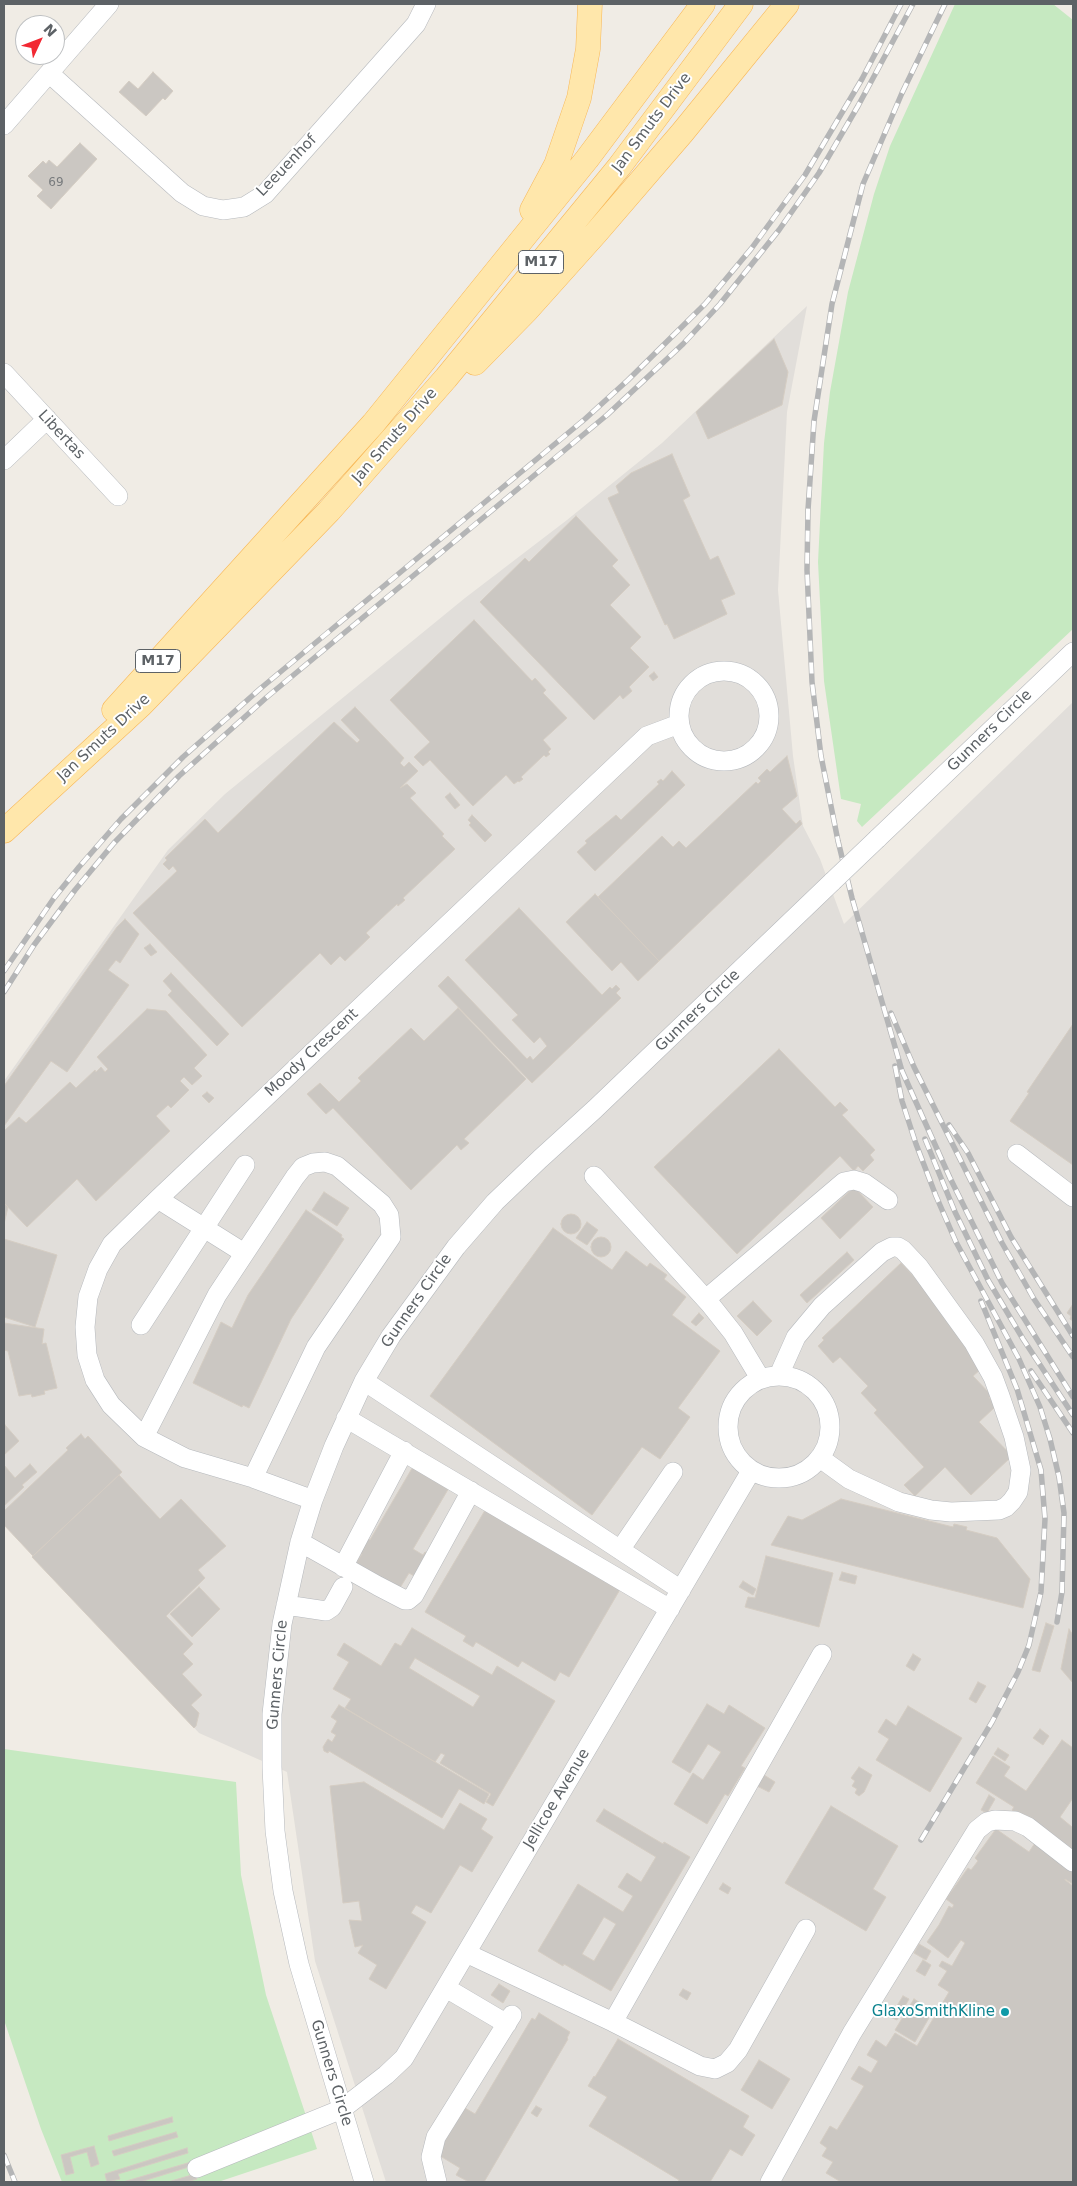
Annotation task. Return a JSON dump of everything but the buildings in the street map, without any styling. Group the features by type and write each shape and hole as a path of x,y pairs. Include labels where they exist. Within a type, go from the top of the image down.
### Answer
{"main road":[{"path":"504,262 556,165 572,120 585,66 590,4"},
{"name":"Jan Smuts Drive","path":"5,831 373,424 587,159 703,4"},
{"name":"Jan Smuts Drive","path":"5,831 140,705 328,511 396,435 446,378 619,167 741,4"},
{"path":"396,435 485,354 543,293 682,133 787,4"}],"street":[{"path":"5,122 109,4"},
{"name":"Leeuenhof","path":"49,73 182,193 203,206 224,210 244,207 265,194 416,24 426,4"},
{"name":"Libertas","path":"4,373 118,496"},
{"path":"4,460 47,419"},
{"name":"Gunners Circle","path":"364,2182 299,1964 283,1891 275,1830 272,1767 272,1714 282,1624 286,1605 300,1542 313,1500 346,1418 364,1381 391,1336 424,1288 495,1202 1073,652"},
{"path":"725,670 740,673 752,680 763,694 768,709 768,724 762,739 753,750 738,758 724,761 706,757 695,750 683,736 679,724 679,708 684,693 695,680 710,673 725,670"},
{"name":"Moody Crescent","path":"313,1500 252,1478 185,1458 144,1437 112,1405 95,1380 88,1355 85,1327 88,1297 98,1269 112,1244 158,1198 647,736 679,724"},
{"path":"1017,1154 1073,1197"},
{"path":"144,1437 217,1295 295,1177 303,1167 313,1163 325,1162 337,1166 382,1204 389,1215 392,1226 391,1236 381,1255 316,1347 252,1478"},
{"path":"141,1325 245,1165"},
{"path":"594,1176 706,1299 733,1333 760,1378"},
{"path":"706,1299 844,1182 854,1180 864,1183 888,1200"},
{"path":"158,1198 244,1253"},
{"path":"779,1375 796,1338 822,1306 882,1252 898,1247 919,1267 974,1343 993,1377 1014,1437 1020,1470 1018,1492 1006,1507 999,1510 951,1512 931,1510 899,1502 849,1479 820,1458"},
{"path":"779,1375 798,1378 814,1389 825,1404 831,1422 829,1442 820,1458 806,1471 788,1478 769,1478 751,1471 737,1458 729,1441 727,1422 732,1403 744,1388 760,1378 779,1375"},
{"path":"364,1381 681,1590"},
{"path":"346,1418 670,1609"},
{"path":"343,1566 404,1452"},
{"name":"Jellicoe Avenue","path":"197,2168 342,2109 386,2076 404,2058 751,1471"},
{"path":"620,1550 673,1472"},
{"path":"300,1542 405,1600 411,1599 471,1491"},
{"path":"286,1605 326,1610 332,1607 343,1587"},
{"path":"612,2022 822,1654"},
{"path":"770,2182 852,2033 977,1830 986,1822 995,1820 1015,1821 1028,1828 1073,1862"},
{"path":"466,1953 700,2066 715,2069 721,2067 738,2050 806,1928"},
{"path":"436,2182 430,2157 436,2136 509,2020 446,1988"}],"shaded area":[{"path":"807,306 787,412 778,590 793,756 803,826 820,859 844,924 1073,702 1073,2182 386,2182 315,1961 287,1772 199,1733 4,1521 4,1081 168,850 225,794 465,598 567,520 662,443"}],"green space":[{"path":"955,4 1053,4 1073,20 1073,629 862,827 857,821 861,804 841,799 824,681 818,562 824,443 830,392 848,292 874,194 890,146"},
{"path":"4,1749 236,1782 241,1875 266,1995 317,2149 218,2182 62,2182 41,2129 4,2020"}],"railway":[{"path":"4,971 54,898 79,867 121,819 183,757 261,688 585,419 628,380 705,304 751,249 805,175 862,79 901,4"},
{"path":"4,992 34,945 75,890 114,843 179,776 267,697 607,415 683,344 720,304 779,230 819,173 858,106 913,4"},
{"path":"945,4 902,93 863,184 832,304 814,421 808,510 807,570 812,682 821,756 838,841 852,898 902,1071 950,1178 1002,1283 1073,1397"},
{"path":"891,1013 914,1067 1002,1243 1034,1299 1073,1357"},
{"path":"895,1066 902,1101 936,1196 956,1242 1019,1359 1040,1407 1050,1439 1059,1477 1064,1513 1062,1592 1057,1622"},
{"path":"949,1125 968,1153 1011,1237 1073,1336"},
{"path":"925,1139 955,1212 988,1280 1023,1339 1073,1415"},
{"path":"921,1840 992,1722 1018,1672 1029,1645 1041,1592 1045,1519 1041,1470 1017,1389 981,1301"},
{"path":"1031,1371 1073,1433"},
{"path":"4,2155 15,2182"}],"place":[{"name":"GlaxoSmithKline","path":"1005,2012"}]}
